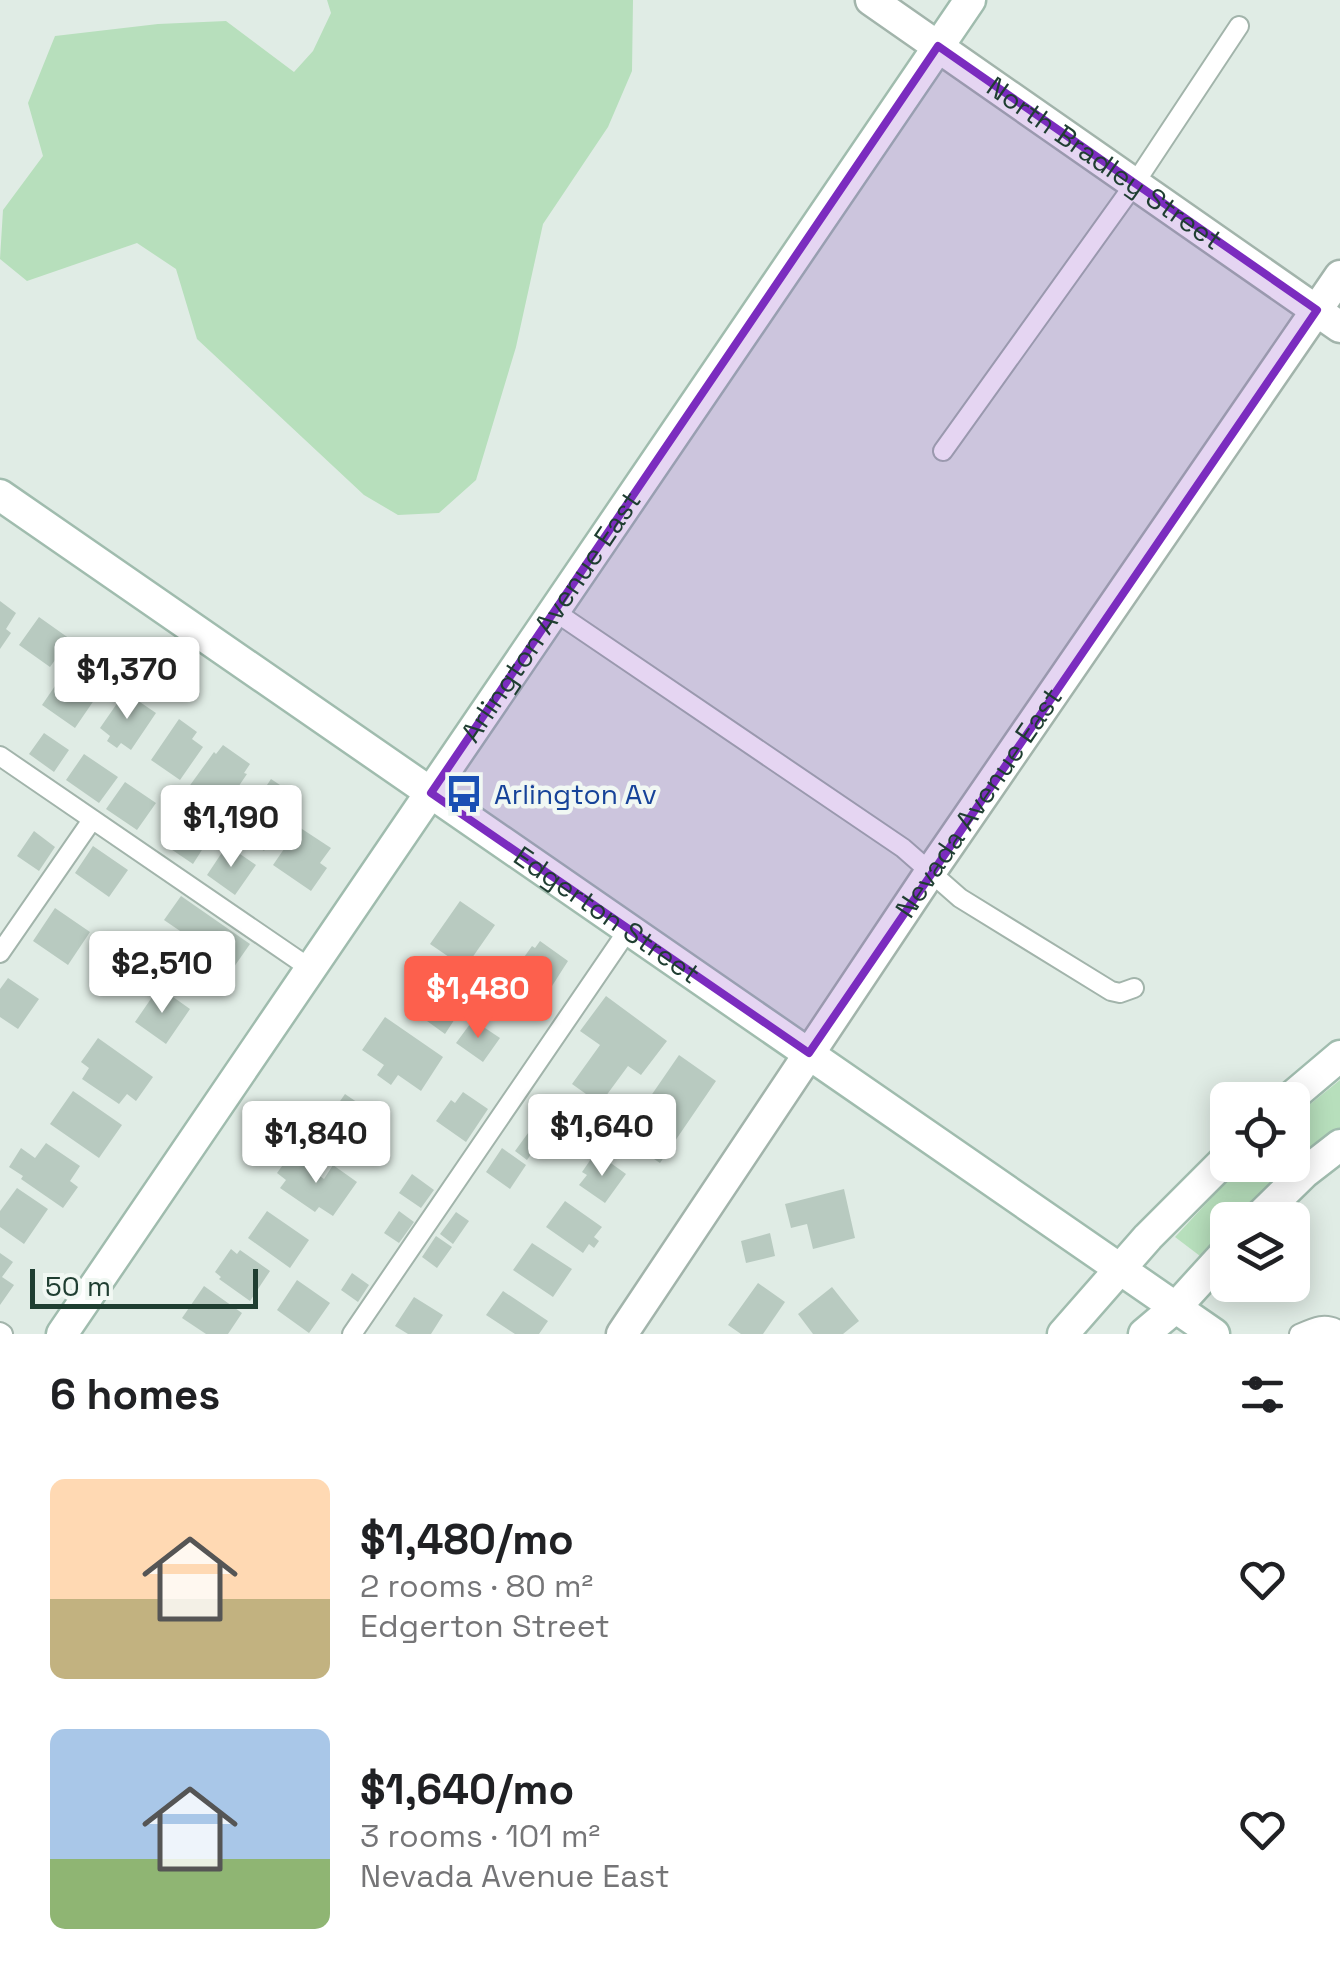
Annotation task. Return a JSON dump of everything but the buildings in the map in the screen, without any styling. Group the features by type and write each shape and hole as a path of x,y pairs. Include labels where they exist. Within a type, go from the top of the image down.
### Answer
{"street":[{"name":"North Bradley Street","path":"871,0 1328,318"},
{"name":"Arlington Avenue East","path":"62,1334 970,0"},
{"name":"Nevada Avenue East","path":"622,1334 929,874 1328,318 1340,276"},
{"name":"Edgerton Street","path":"0,495 1214,1334"},
{"path":"1309,1082 1340,1056"},
{"path":"1258,1202 1340,1145"},
{"path":"1063,1334 1210,1176"},
{"path":"1144,1334 1210,1270"}],"lane":[{"path":"943,451 1134,186 1238,26"},
{"path":"554,611 903,848 960,898 1096,983 1120,992 1134,988"},
{"path":"0,756 311,969"},
{"path":"0,952 92,820"},
{"path":"352,1334 628,930"},
{"path":"1299,1334 1316,1326 1332,1325 1340,1331"}],"path":[{"path":"1204,1230 1210,1227"}],"highlighted area":[{"path":"938,46 1317,310 809,1053 431,793"}],"green space":[{"path":"327,0 633,0 632,71 608,127 543,224 516,347 476,480 439,513 398,515 364,495 197,339 176,269 137,243 27,281 0,259 3,210 43,156 28,103 55,36 226,21 294,72 313,51 331,13"},
{"path":"1340,1080 1340,1134 1310,1160 1310,1104"},
{"path":"1226,1182 1285,1182 1263,1202 1210,1202 1210,1253 1204,1259 1175,1237"}],"place":[{"name":"Arlington Av","path":"464,794"}]}
